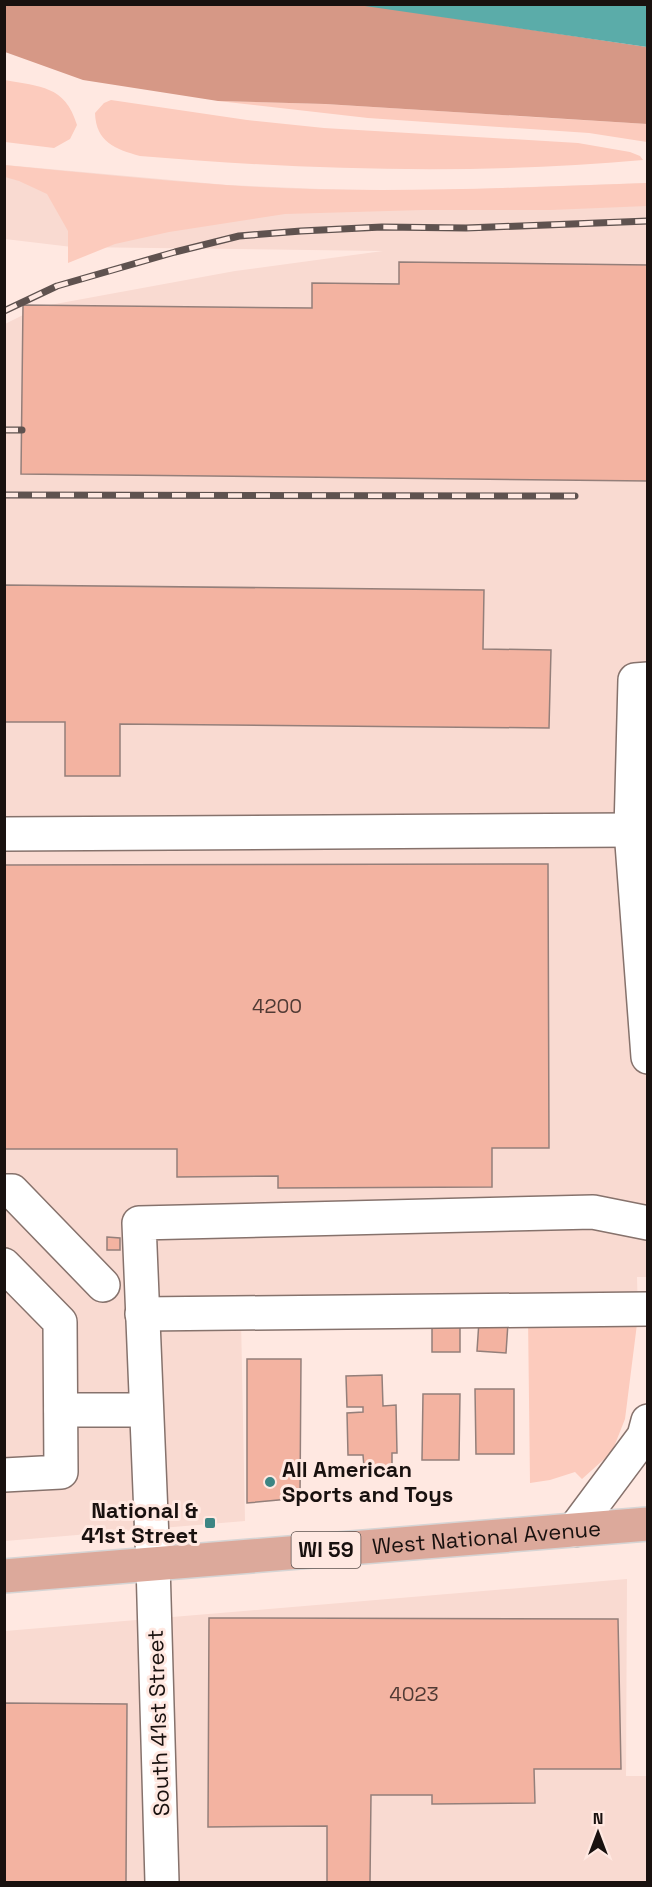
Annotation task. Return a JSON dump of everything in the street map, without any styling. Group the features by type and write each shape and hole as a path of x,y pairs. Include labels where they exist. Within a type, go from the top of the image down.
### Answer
{"main road":[{"name":"West National Avenue","path":"4,1576 648,1524"}],"street":[{"path":"648,680 634,680 631,830 648,1057"},
{"path":"4,834 631,830"},
{"path":"4,1191 12,1191 103,1285"},
{"name":"South 41st Street","path":"162,1882 153,1564 139,1224 593,1212 648,1223"},
{"path":"4,1266 60,1322 61,1400 61,1472 4,1475"},
{"path":"142,1314 648,1309"},
{"path":"61,1400 146,1400"},
{"path":"574,1530 644,1436 648,1421"}],"shaded area":[{"path":"358,4 647,47 647,124 325,104 218,101 83,80 5,52 4,5"},
{"path":"5,80 50,90 66,102 77,125 70,139 54,148 5,142"},
{"path":"111,100 247,120 324,128 578,143 630,152 640,156 643,160 517,168 392,169 266,165 140,156 108,143 99,131 95,113 104,103"},
{"path":"218,101 324,104 647,124 647,142 589,133 368,118"},
{"path":"4,165 198,183 331,190 436,190 647,183 647,206 551,210 423,210 285,214 169,232 115,244 68,263 68,231 47,194 5,177"},
{"path":"5,165 227,185 321,189 416,191 647,183 648,1277 637,1277 638,1316 241,1319 245,1521 5,1541 5,324 39,307 235,271 383,251 72,247 5,239"},
{"path":"528,1316 638,1316 625,1419 612,1452 582,1479 575,1472 550,1480 530,1483"},
{"path":"627,1579 626,1776 647,1776 647,1882 5,1882 5,1631"}],"water":[{"path":"358,5 647,5 647,47"}],"building":[{"path":"399,262 648,265 648,481 21,474 23,305 312,308 312,283 399,284"},
{"path":"4,585 484,590 483,649 551,650 549,728 120,724 120,776 65,776 65,722 4,722"},
{"path":"548,864 549,1148 492,1148 492,1187 278,1188 278,1176 177,1177 177,1149 4,1149 4,865"},
{"path":"107,1237 120,1238 120,1250 107,1250"},
{"path":"479,1321 508,1323 506,1353 477,1351"},
{"path":"432,1322 460,1322 460,1352 432,1352"},
{"path":"247,1359 301,1359 300,1498 247,1503"},
{"path":"382,1375 383,1406 396,1405 397,1453 392,1453 392,1466 364,1467 363,1455 348,1455 347,1413 363,1412 363,1407 347,1407 346,1376"},
{"path":"475,1389 514,1389 514,1454 476,1454"},
{"path":"423,1394 460,1394 459,1460 422,1460"},
{"path":"209,1618 618,1619 621,1769 534,1769 535,1803 432,1804 432,1795 371,1795 370,1882 327,1882 327,1826 208,1827"},
{"path":"4,1703 127,1704 126,1882 4,1882"}],"railway":[{"path":"4,311 57,286 239,236 382,227 466,228 648,221"},
{"path":"4,430 22,430"},
{"path":"4,495 575,496"}],"place":[{"name":"All American Sports and Toys","path":"270,1482"},
{"name":"National & 41st Street","path":"210,1523"}]}
